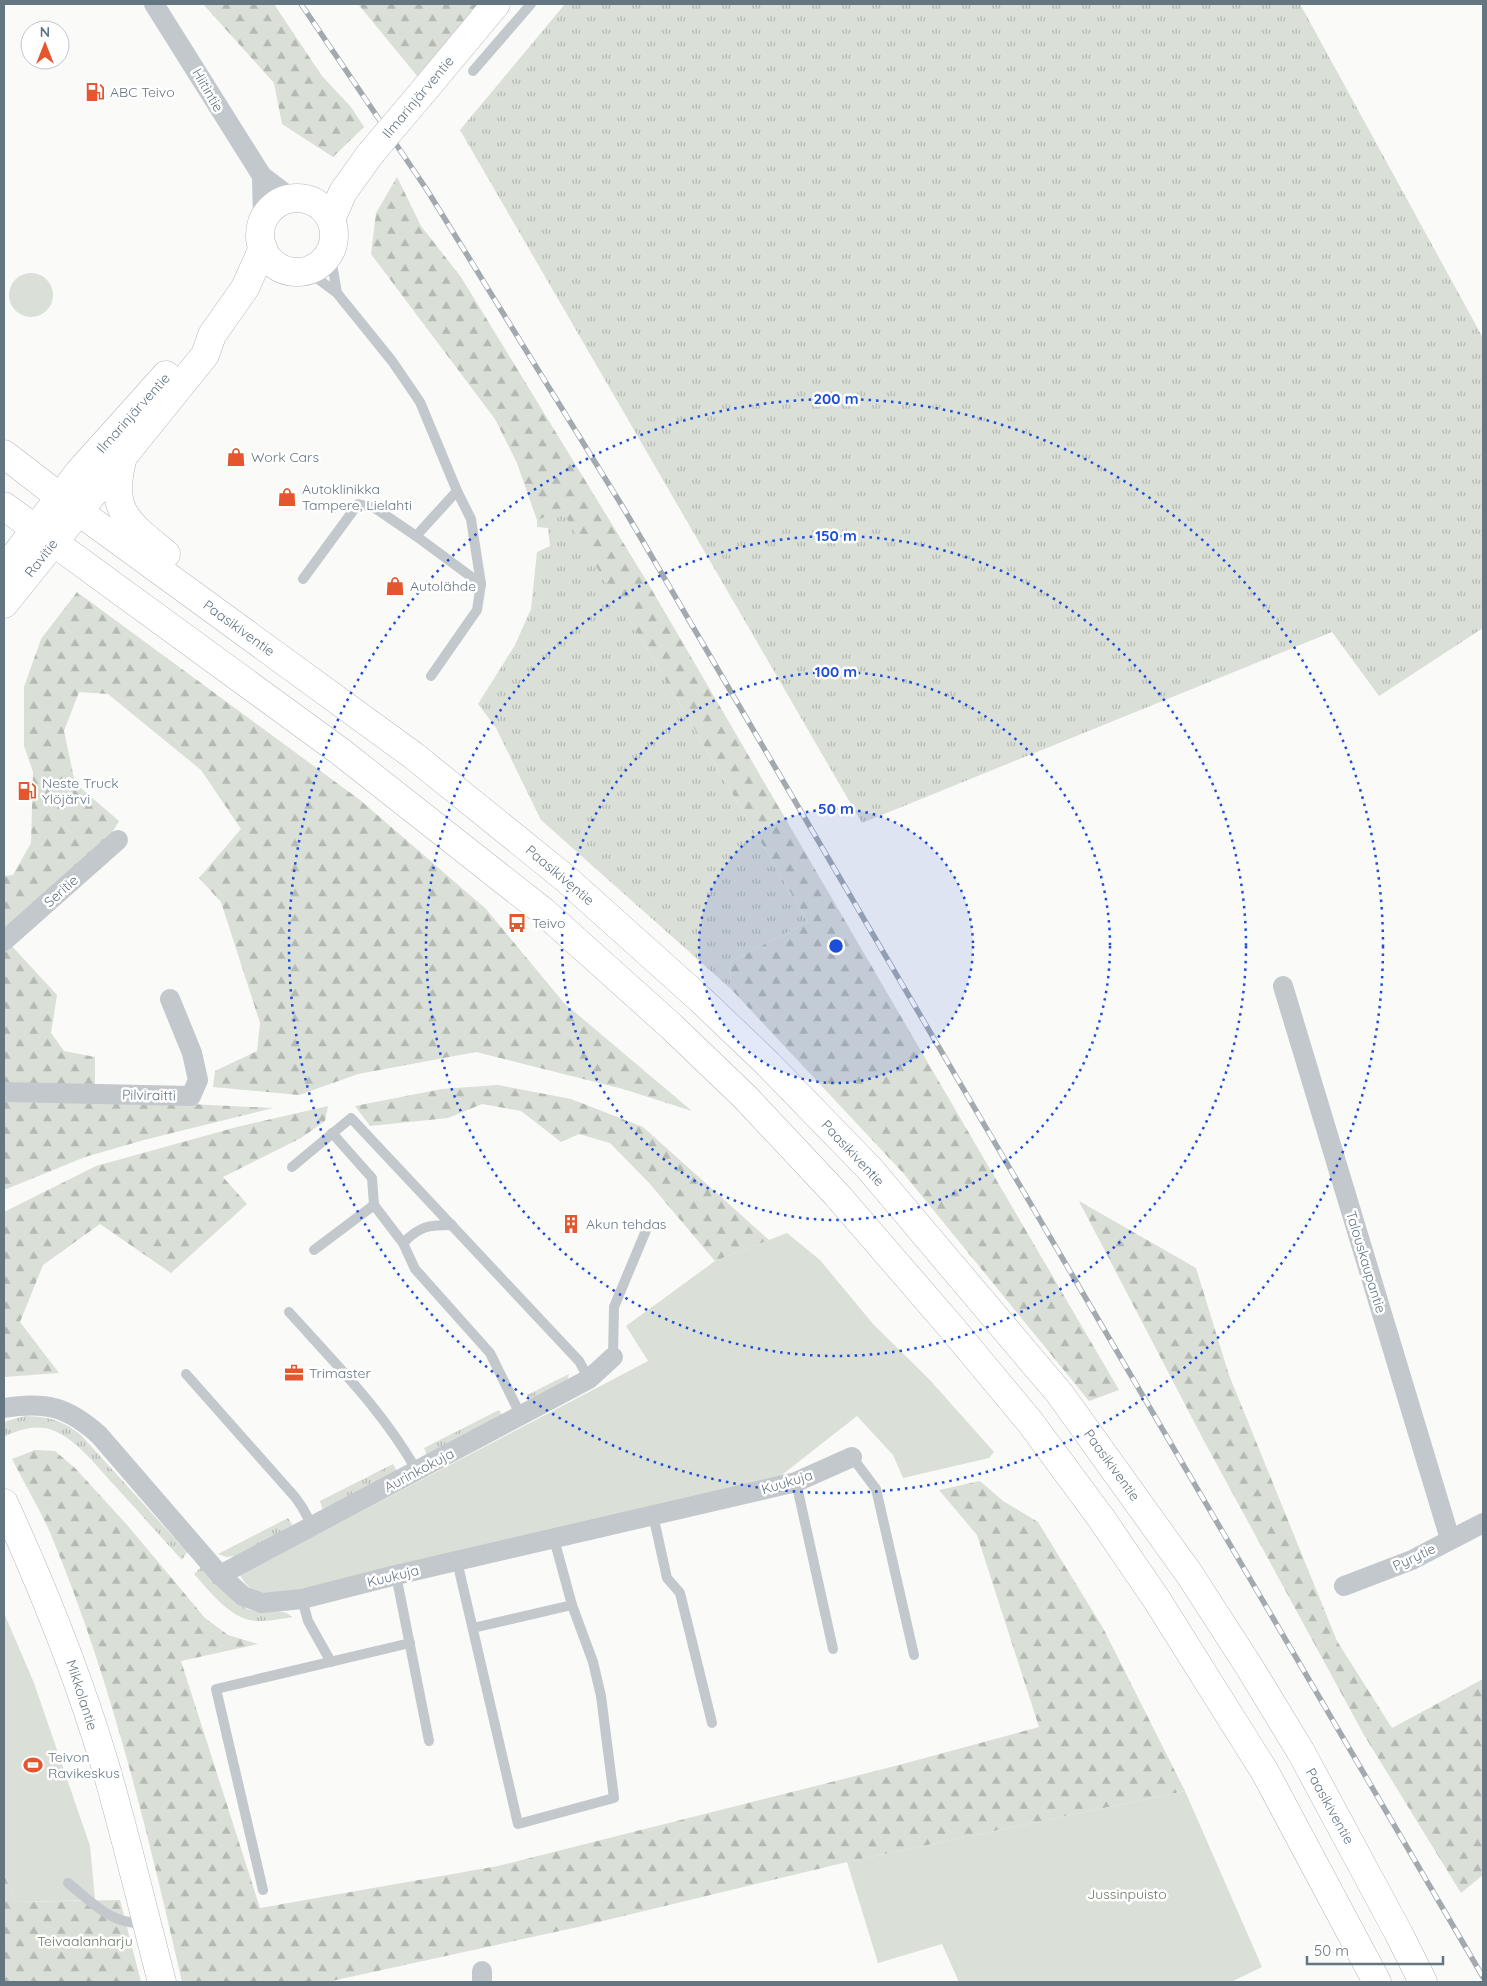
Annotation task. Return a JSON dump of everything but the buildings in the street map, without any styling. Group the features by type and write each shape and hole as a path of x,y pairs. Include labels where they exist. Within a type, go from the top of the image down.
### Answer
{"main road":[{"name":"Ilmarinjärventie","path":"331,220 342,192 371,153 496,4"},
{"path":"301,199 319,204 331,220 334,230 334,242 330,252 319,264 294,270 275,264 263,248 261,229 263,220 270,210 280,202 342,192"},
{"name":"Ilmarinjärventie","path":"69,504 123,456 204,355 212,335 245,288 263,248"},
{"name":"Ilmarinjärventie","path":"245,288 294,270"},
{"name":"Ilmarinjärventie","path":"69,504 79,472 192,346 212,335"},
{"name":"Paasikiventie","path":"4,454 69,504 414,756 599,907 768,1064 869,1168 1060,1394 1190,1575 1301,1752 1423,1982"},
{"path":"123,456 117,483 118,500 125,516 139,532 243,615 253,638"},
{"name":"Ravitie","path":"4,604 44,536 69,504"},
{"path":"4,506 341,752 544,912 686,1040 745,1097 837,1195 1030,1422 1101,1518 1158,1600 1265,1772 1377,1982"},
{"name":"Ravitie","path":"4,570 44,536"},
{"name":"Mikkolantie","path":"4,1503 38,1578 74,1668 108,1774 162,1982"}],"street":[{"name":"Hiitintie","path":"154,4 262,176 301,199"},
{"path":"262,176 263,220"},
{"name":"Seritie","path":"4,941 118,840"},
{"name":"Talouskaupantie","path":"1282,986 1450,1539"},
{"name":"Pilviraitti","path":"4,1092 191,1096 198,1080 192,1052 170,999"},
{"name":"Aurinkokuja","path":"220,1575 521,1416 589,1378 613,1358"},
{"name":"Kuukuja","path":"4,1408 22,1405 54,1407 72,1414 89,1426 99,1435 220,1575 243,1596 254,1601 270,1604 302,1599 796,1482 852,1457"},
{"name":"Pyrytie","path":"1344,1586 1412,1560 1483,1523"}],"lane":[{"path":"473,71 531,4"},
{"path":"330,252 337,293"},
{"path":"294,270 337,293 392,361 420,402 457,491 471,519 481,584 477,610 431,676"},
{"path":"416,536 457,491"},
{"path":"303,579 358,504 375,508 481,584"},
{"path":"292,1167 351,1118 579,1361 589,1378"},
{"path":"332,1133 372,1178 374,1205 403,1242 415,1269 490,1353 521,1416"},
{"path":"314,1250 374,1205"},
{"path":"403,1242 415,1231 430,1225 452,1225"},
{"path":"613,1358 614,1307 647,1228"},
{"path":"289,1312 371,1402 417,1471"},
{"path":"186,1374 295,1497 313,1527"},
{"path":"852,1457 876,1490 914,1655"},
{"path":"796,1482 833,1649"},
{"path":"653,1515 668,1578 680,1593 712,1723"},
{"path":"457,1561 518,1824 614,1798 601,1696 593,1662 572,1605 554,1539"},
{"path":"396,1576 430,1741"},
{"path":"302,1599 308,1621 331,1662"},
{"path":"472,1628 572,1605"},
{"path":"263,1890 216,1689 410,1643"},
{"path":"68,1883 101,1912 132,1923 146,1922"}],"green space":[{"path":"203,4 274,4 322,76 351,107 364,127 333,157 282,124 274,83"},
{"path":"358,4 478,4 418,77"},
{"path":"565,4 1300,4 1483,338 1483,628 1379,696 1332,632 862,823 460,130"},
{"path":"397,177 421,226 461,277 649,585 1119,1390 1089,1401 904,1174 731,989 730,962 808,922 649,652 562,511 537,520 517,463 495,419 371,254 376,213"},
{"path":"27,273 35,273 47,279 53,295 47,311 35,317 27,317 15,311 9,299 9,291 15,279"},
{"path":"562,510 649,652 808,922 730,962 731,989 541,820 496,728 478,704 515,645 531,609 537,552 550,546 548,528 537,527 537,520"},
{"path":"77,592 360,800 486,909 564,1003 692,1111 623,1089 476,1052 358,1074 299,1095 213,1087 215,1071 257,1051 260,1023 221,902 199,878 241,829 201,770 108,694 79,692 64,731 75,783 119,821 105,844 4,934 4,876 13,875 31,843 33,772 24,746 24,687 41,639"},
{"path":"9,943 57,995 51,1033 64,1051 95,1057 95,1090 4,1088 4,947"},
{"path":"498,1085 571,1099 643,1127 769,1240 715,1261 650,1184 610,1143 579,1134 561,1142 521,1111 482,1104 448,1118 370,1126 355,1106 442,1089"},
{"path":"4,1100 190,1104 273,1108 144,1140 85,1157 4,1190"},
{"path":"328,1106 325,1121 301,1138 223,1177 247,1204 171,1273 100,1224 43,1265 20,1322 59,1373 4,1377 4,1212 96,1166 237,1127"},
{"path":"1079,1201 1196,1268 1229,1375 1337,1641 1392,1728 1483,1679 1483,1875 1461,1893 1364,1735 1203,1439"},
{"path":"787,1233 820,1260 873,1324 929,1379 994,1452 989,1458 903,1478 893,1455 857,1416 778,1478 321,1586 272,1593 254,1590 243,1580 240,1575 648,1361 626,1326 715,1261"},
{"path":"569,1374 567,1383 532,1403 527,1395"},
{"path":"499,1410 504,1418 428,1457 424,1448"},
{"path":"25,1416 55,1420 81,1435 187,1552 182,1560 94,1462 70,1440 46,1428 21,1430 4,1437 4,1423"},
{"path":"35,1450 55,1451 76,1469 128,1526 205,1618 228,1635 258,1644 181,1661 260,1908 498,1866 899,1765 1039,1727 977,1535 939,1490 980,1481 1003,1501 1038,1522 1103,1628 1185,1791 847,1862 578,1927 327,1982 182,1982 141,1810 91,1640 49,1530 12,1459"},
{"path":"393,1464 398,1473 323,1511 320,1501"},
{"path":"288,1518 293,1526 236,1556 226,1557 218,1554"},
{"path":"201,1567 228,1596 247,1609 282,1612 292,1617 258,1621 248,1620 239,1616 222,1604 194,1574"},
{"name":"Teivon Ravikeskus","path":"4,1613 34,1683 90,1846 95,1900 17,1902 4,1875"},
{"name":"Jussinpuisto","path":"1185,1791 1262,1967 1231,1982 959,1982 942,1944 878,1963 847,1862"},
{"name":"Teivaalanharju","path":"4,1875 17,1902 120,1900 141,1982 4,1982"}],"railway":[{"path":"301,4 427,190 624,509 1483,1977"}],"place":[{"name":"ABC Teivo","path":"95,92"},
{"name":"Work Cars","path":"236,457"},
{"name":"Autoklinikka Tampere, Lielahti","path":"287,497"},
{"name":"Autolähde","path":"395,586"},
{"name":"Neste Truck Ylöjärvi","path":"27,791"},
{"name":"Teivo","path":"517,923"},
{"name":"Akun tehdas","path":"571,1224"},
{"name":"Trimaster","path":"294,1373"},
{"name":"Teivon Ravikeskus","path":"33,1765"}]}
